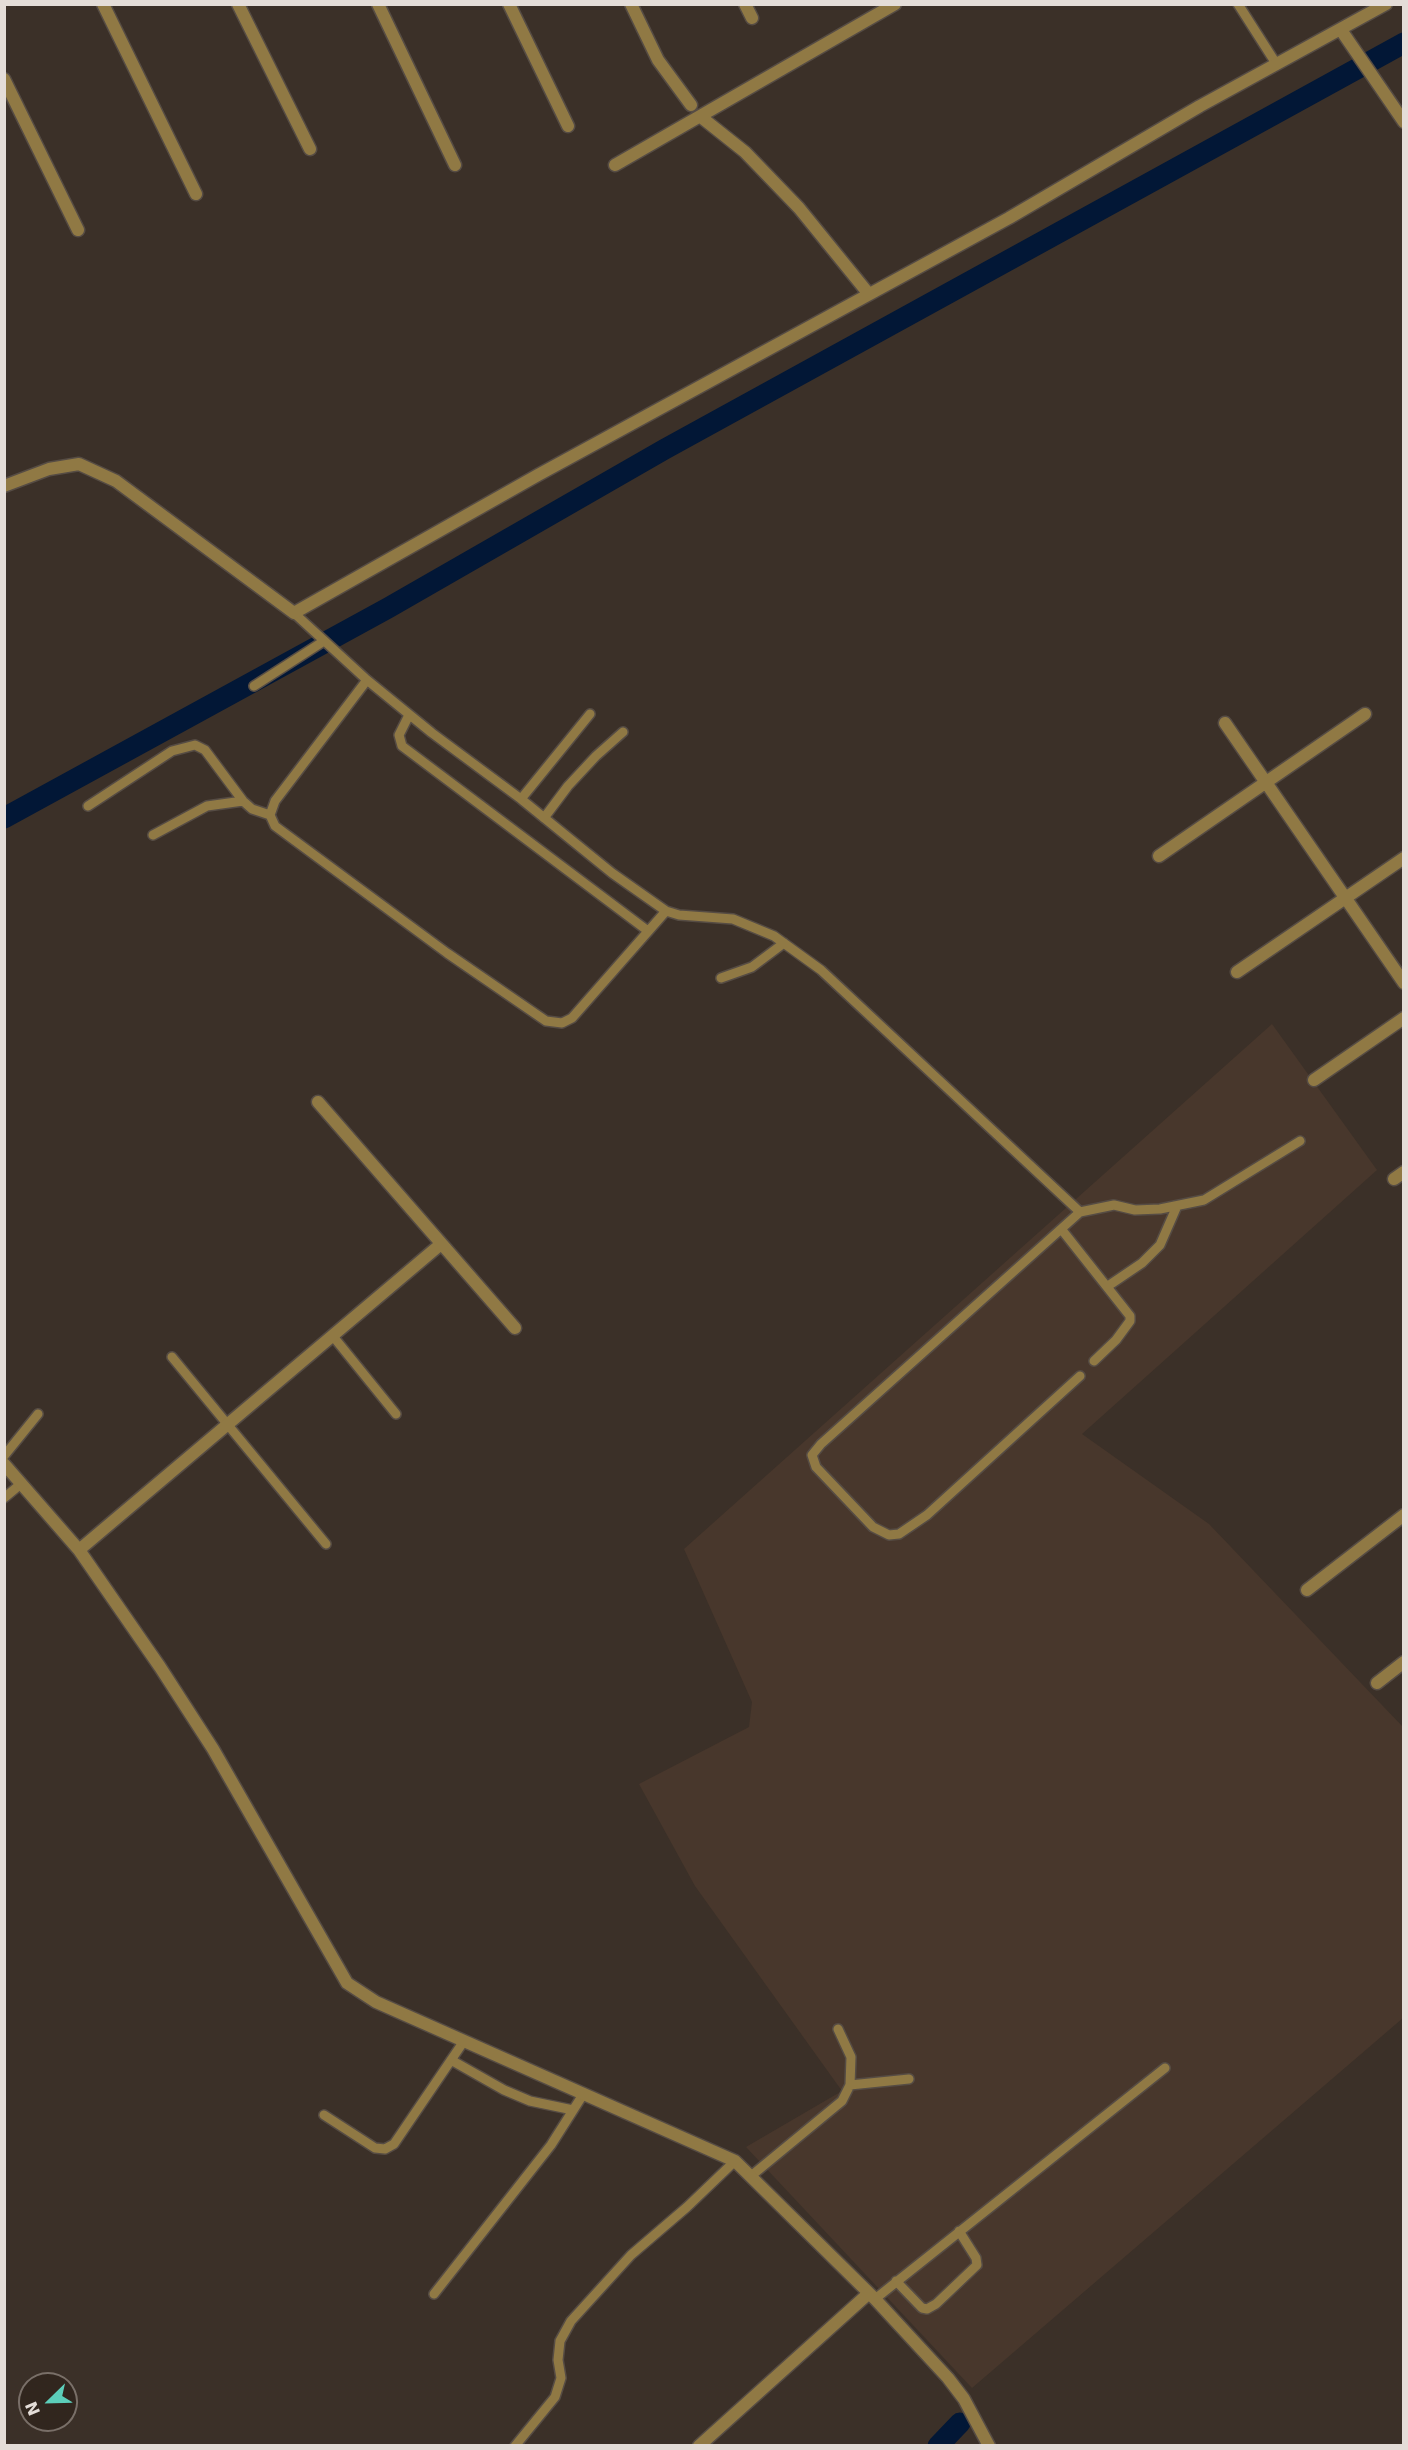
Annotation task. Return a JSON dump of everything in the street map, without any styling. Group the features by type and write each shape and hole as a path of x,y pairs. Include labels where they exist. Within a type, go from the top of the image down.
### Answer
{"street":[{"path":"103,4 196,194"},
{"path":"238,4 310,149"},
{"path":"378,4 454,165"},
{"path":"508,4 568,126"},
{"path":"631,4 658,60 691,105"},
{"path":"745,4 752,18"},
{"path":"615,165 895,4"},
{"path":"4,486 49,470 79,464 116,481 299,616 868,292 1009,218 1200,106 1386,4"},
{"path":"1341,30 1360,62 1404,122"},
{"path":"4,79 78,230"},
{"path":"701,117 745,152 799,208 868,292"},
{"path":"1159,856 1365,714"},
{"path":"1225,723 1404,983"},
{"path":"1238,972 1404,858"},
{"path":"1314,1080 1404,1018"},
{"path":"318,1102 515,1328"},
{"path":"79,1550 441,1244"},
{"path":"4,1464 79,1550 213,1749 347,1983 376,2002 735,2161 871,2297 959,2392 989,2445"},
{"path":"1307,1590 1404,1515"},
{"path":"1377,1683 1404,1662"},
{"path":"699,2445 871,2297"}],"lane":[{"path":"1238,4 1277,64"},
{"path":"299,616 367,680 410,715 521,799 612,873 666,911 679,915 733,919 774,936 821,970 1080,1212"},
{"path":"254,686 324,641"},
{"path":"367,680 275,801 270,815 275,826 447,953 546,1021 562,1023 572,1018 666,911"},
{"path":"521,799 590,714"},
{"path":"410,715 399,735 402,746 648,931"},
{"path":"544,818 568,786 623,732"},
{"path":"88,806 172,750 195,745 205,750 243,801 252,809 270,815"},
{"path":"153,835 207,806 243,801"},
{"path":"721,978 752,967 784,943"},
{"path":"1080,1376 927,1515 899,1534 889,1535 873,1527 816,1467 812,1455 821,1444 1080,1212 1107,1206 1135,1210 1177,1206 1204,1200 1300,1141"},
{"path":"1108,1286 1142,1263 1160,1245 1177,1206"},
{"path":"1062,1230 1120,1301 1130,1321 1094,1361"},
{"path":"332,1335 396,1414"},
{"path":"172,1357 326,1544"},
{"path":"4,1456 38,1414"},
{"path":"4,1498 22,1483"},
{"path":"751,2176 842,2101 850,2085 851,2057 838,2029"},
{"path":"324,2115 375,2148 386,2149 394,2144 464,2040"},
{"path":"451,2060 504,2090 530,2101 573,2110"},
{"path":"871,2297 896,2281 1165,2068"},
{"path":"850,2085 909,2079"},
{"path":"434,2294 551,2145 584,2093"},
{"path":"515,2445 555,2397 561,2378 558,2360 560,2341 571,2321 631,2255 687,2207 735,2161"},
{"path":"896,2281 922,2308 927,2309 936,2304 977,2265 976,2258 959,2231"}],"shaded area":[{"path":"1272,1024 1377,1170 1082,1434 1209,1524 1403,1727 1403,2018 972,2388 746,2147 842,2091 695,1886 639,1784 749,1727 752,1702 684,1549"}],"waterway":[{"path":"4,818 388,608 665,449 1404,43"},
{"path":"938,2446 960,2423"}]}
